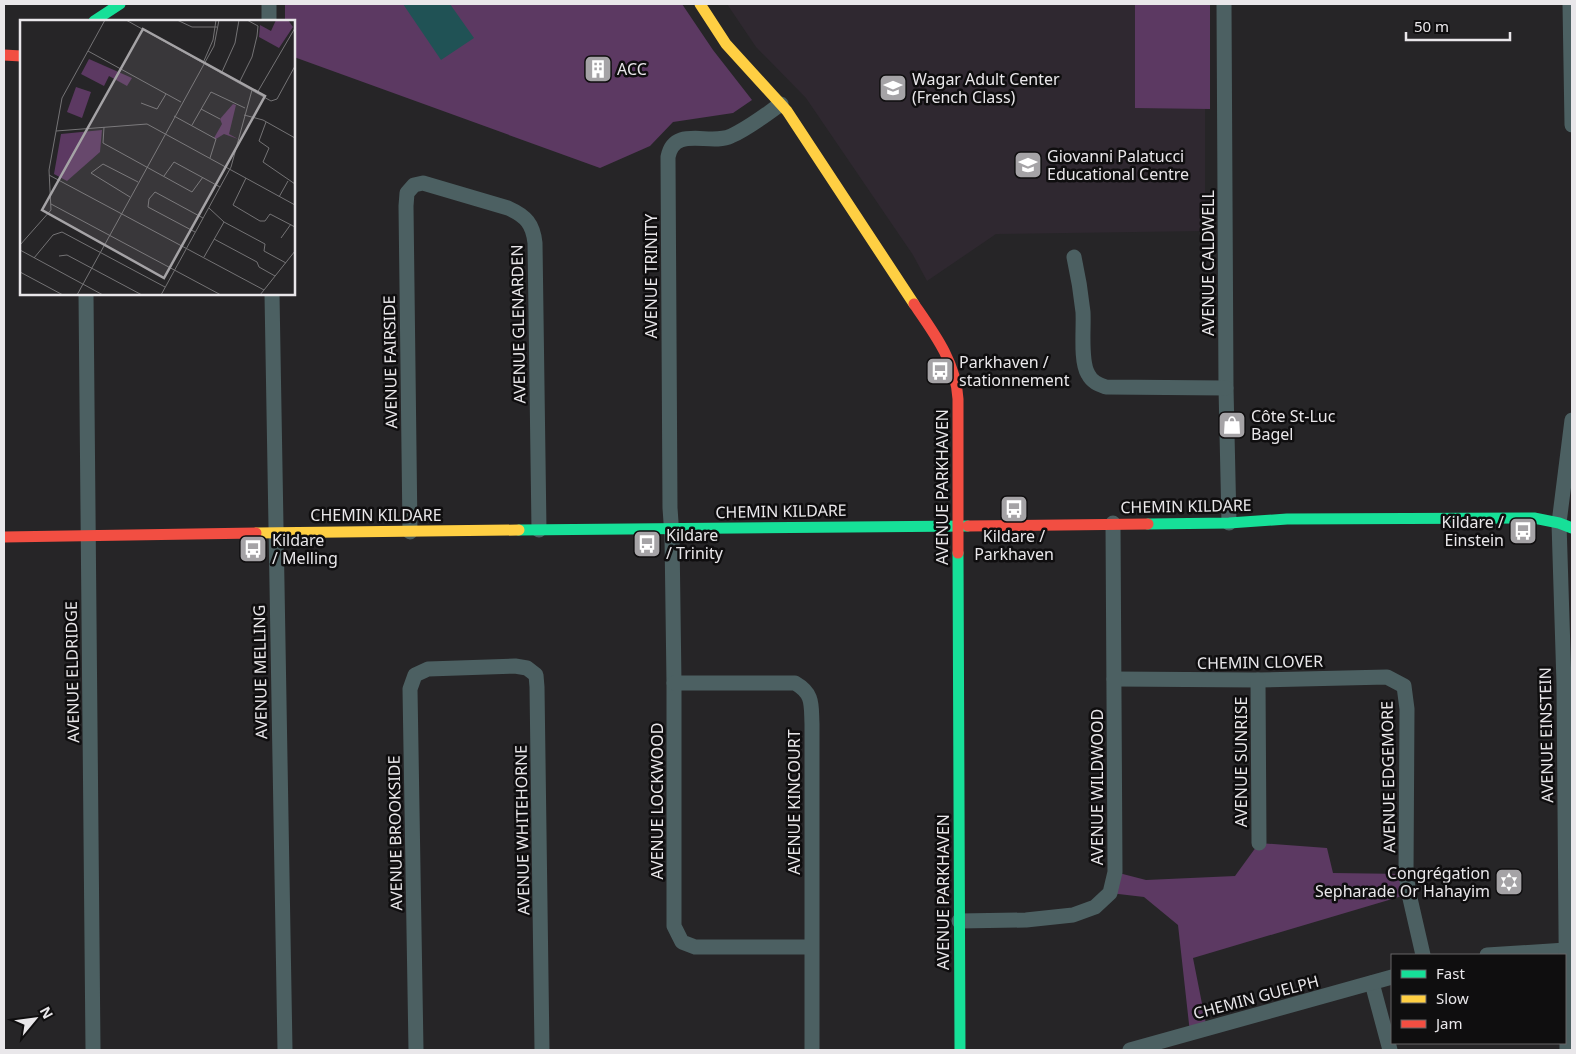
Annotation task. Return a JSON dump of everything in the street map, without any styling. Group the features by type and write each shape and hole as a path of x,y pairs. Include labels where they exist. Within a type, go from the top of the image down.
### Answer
{"street":[{"path":"96,20 120,4"},
{"path":"268,4 269,20"},
{"name":"AVENUE PARKHAVEN","path":"700,4 726,44 781,104 936,337 952,367 956,379 958,392 960,1050"},
{"name":"AVENUE CALDWELL","path":"1224,4 1226,388 1229,523"},
{"path":"1570,4 1572,125"},
{"path":"4,55 20,56"},
{"name":"AVENUE TRINITY","path":"672,528 670,508 668,164 671,147 674,142 683,139 719,139 731,136 781,104"},
{"name":"AVENUE GLENARDEN","path":"407,193 414,185 423,183 508,208 518,213 534,230 539,530"},
{"name":"AVENUE FAIRSIDE","path":"407,193 410,532"},
{"path":"1074,257 1083,311 1084,355 1087,373 1094,383 1106,387 1226,388"},
{"name":"AVENUE ELDRIDGE","path":"86,295 93,1050"},
{"name":"AVENUE MELLING","path":"272,295 285,1050"},
{"name":"AVENUE EINSTEIN","path":"1567,1050 1570,990 1566,950 1569,837 1568,523 1572,420"},
{"name":"CHEMIN KILDARE","path":"4,537 1229,523 1287,519 1534,518 1568,523"},
{"name":"AVENUE WILDWOOD","path":"959,921 1026,920 1073,915 1094,907 1110,893 1115,872 1112,523"},
{"name":"AVENUE LOCKWOOD","path":"672,528 674,926 682,942 695,947 811,946"},
{"name":"AVENUE BROOKSIDE","path":"416,1050 410,688 415,675 428,669 471,667"},
{"name":"AVENUE WHITEHORNE","path":"471,667 521,667 527,668 536,676 542,1050"},
{"name":"CHEMIN CLOVER","path":"1114,679 1258,680 1387,677 1404,686"},
{"name":"AVENUE SUNRISE","path":"1258,680 1259,843"},
{"name":"AVENUE KINCOURT","path":"674,683 795,683 804,688 809,694 812,710 812,1050"},
{"name":"AVENUE EDGEMORE","path":"1404,686 1407,709 1406,874 1423,954"},
{"path":"1503,954 1566,950"},
{"name":"CHEMIN GUELPH","path":"1130,1050 1391,977"},
{"path":"1372,984 1390,1050"}],"shaded area":[{"path":"285,4 682,4 713,50 752,100 733,113 673,122 650,146 600,168 295,57 295,20 285,20"},
{"name":"Giovanni Palatucci Educational Centre","path":"727,4 1205,4 1205,231 996,234 927,281 913,255 806,98 756,47"},
{"path":"1135,4 1210,4 1210,109 1135,108"},
{"path":"1259,843 1327,848 1333,873 1406,874 1409,894 1193,958 1207,1029 1190,1033 1178,925 1144,897 1110,893 1115,872 1146,880 1235,876"}],"water":[{"path":"403,4 450,4 474,38 441,60"}],"traffic: fast":[{"path":"96,20 120,4"},
{"path":"1148,524 1229,523 1287,519 1534,518 1559,523 1572,528"},
{"path":"519,530 968,526"},
{"path":"958,553 960,1050"}],"traffic: slow":[{"path":"700,4 726,44 787,111 914,304"},
{"path":"256,533 519,530"}],"traffic: jam":[{"path":"4,55 20,56"},
{"path":"914,304 943,348 956,385 958,399 958,553"},
{"path":"968,526 1148,524"},
{"path":"4,537 256,533"}],"place":[{"name":"ACC","path":"598,69"},
{"name":"Wagar Adult Center (French Class)","path":"893,88"},
{"name":"Giovanni Palatucci Educational Centre","path":"1028,165"},
{"name":"Parkhaven / stationnement","path":"940,371"},
{"name":"Côte St-Luc Bagel","path":"1232,425"},
{"name":"Kildare / Parkhaven","path":"1014,509"},
{"name":"Kildare / Einstein","path":"1523,531"},
{"name":"Kildare / Trinity","path":"647,544"},
{"name":"Kildare / Melling","path":"253,549"},
{"name":"Congrégation Sepharade Or Hahayim","path":"1509,882"}]}
